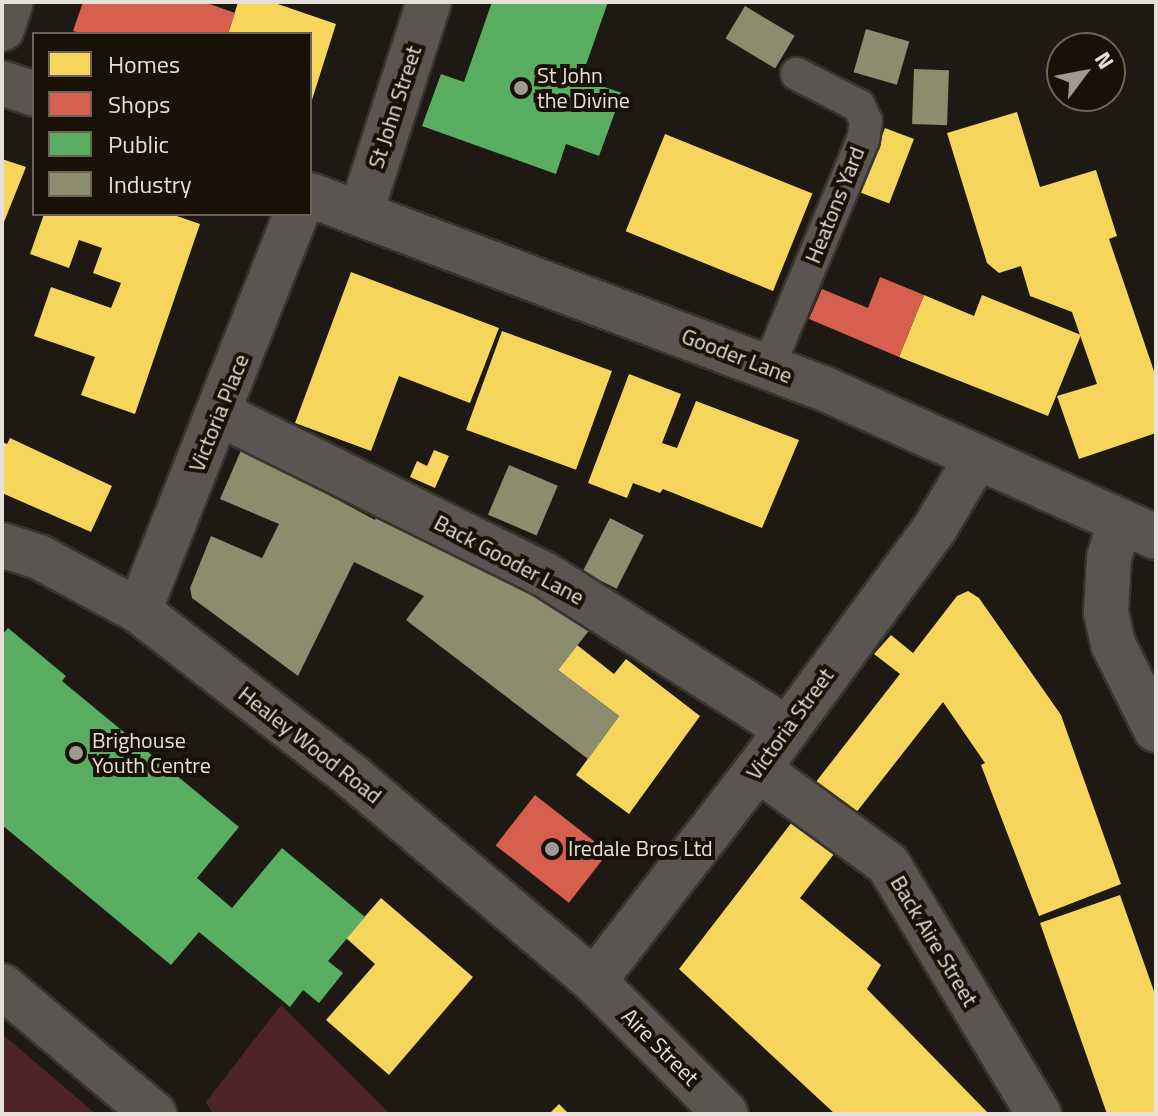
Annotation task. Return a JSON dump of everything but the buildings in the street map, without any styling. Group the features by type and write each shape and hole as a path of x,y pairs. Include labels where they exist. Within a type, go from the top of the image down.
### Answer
{"street":[{"path":"2,29 11,2"},
{"name":"St John Street","path":"361,212 429,2"},
{"path":"2,83 32,93"},
{"name":"Gooder Lane","path":"312,196 825,389 1138,530"},
{"name":"Victoria Place","path":"139,611 220,414 295,216"},
{"name":"Back Gooder Lane","path":"220,414 544,574 786,728"},
{"name":"Victoria Street","path":"594,981 758,769 935,528 976,459"},
{"path":"1138,530 1109,558 1106,613 1113,644 1156,730"},
{"name":"Healey Wood Road","path":"2,545 39,557 139,611 354,778 594,981"},
{"name":"Back Aire Street","path":"758,769 888,864 1039,1114"},
{"name":"Aire Street","path":"594,981 726,1114"},
{"path":"2,986 154,1114"}],"lane":[{"name":"Heatons Yard","path":"768,368 863,140 866,121 859,106 797,74"}],"shaded area":[{"path":"281,1005 390,1114 213,1114 206,1102"},
{"path":"2,1034 96,1114 2,1114"}],"place":[{"name":"St John the Divine","path":"521,88"},
{"name":"Brighouse Youth Centre","path":"76,753"},
{"name":"Iredale Bros Ltd","path":"552,849"}]}
